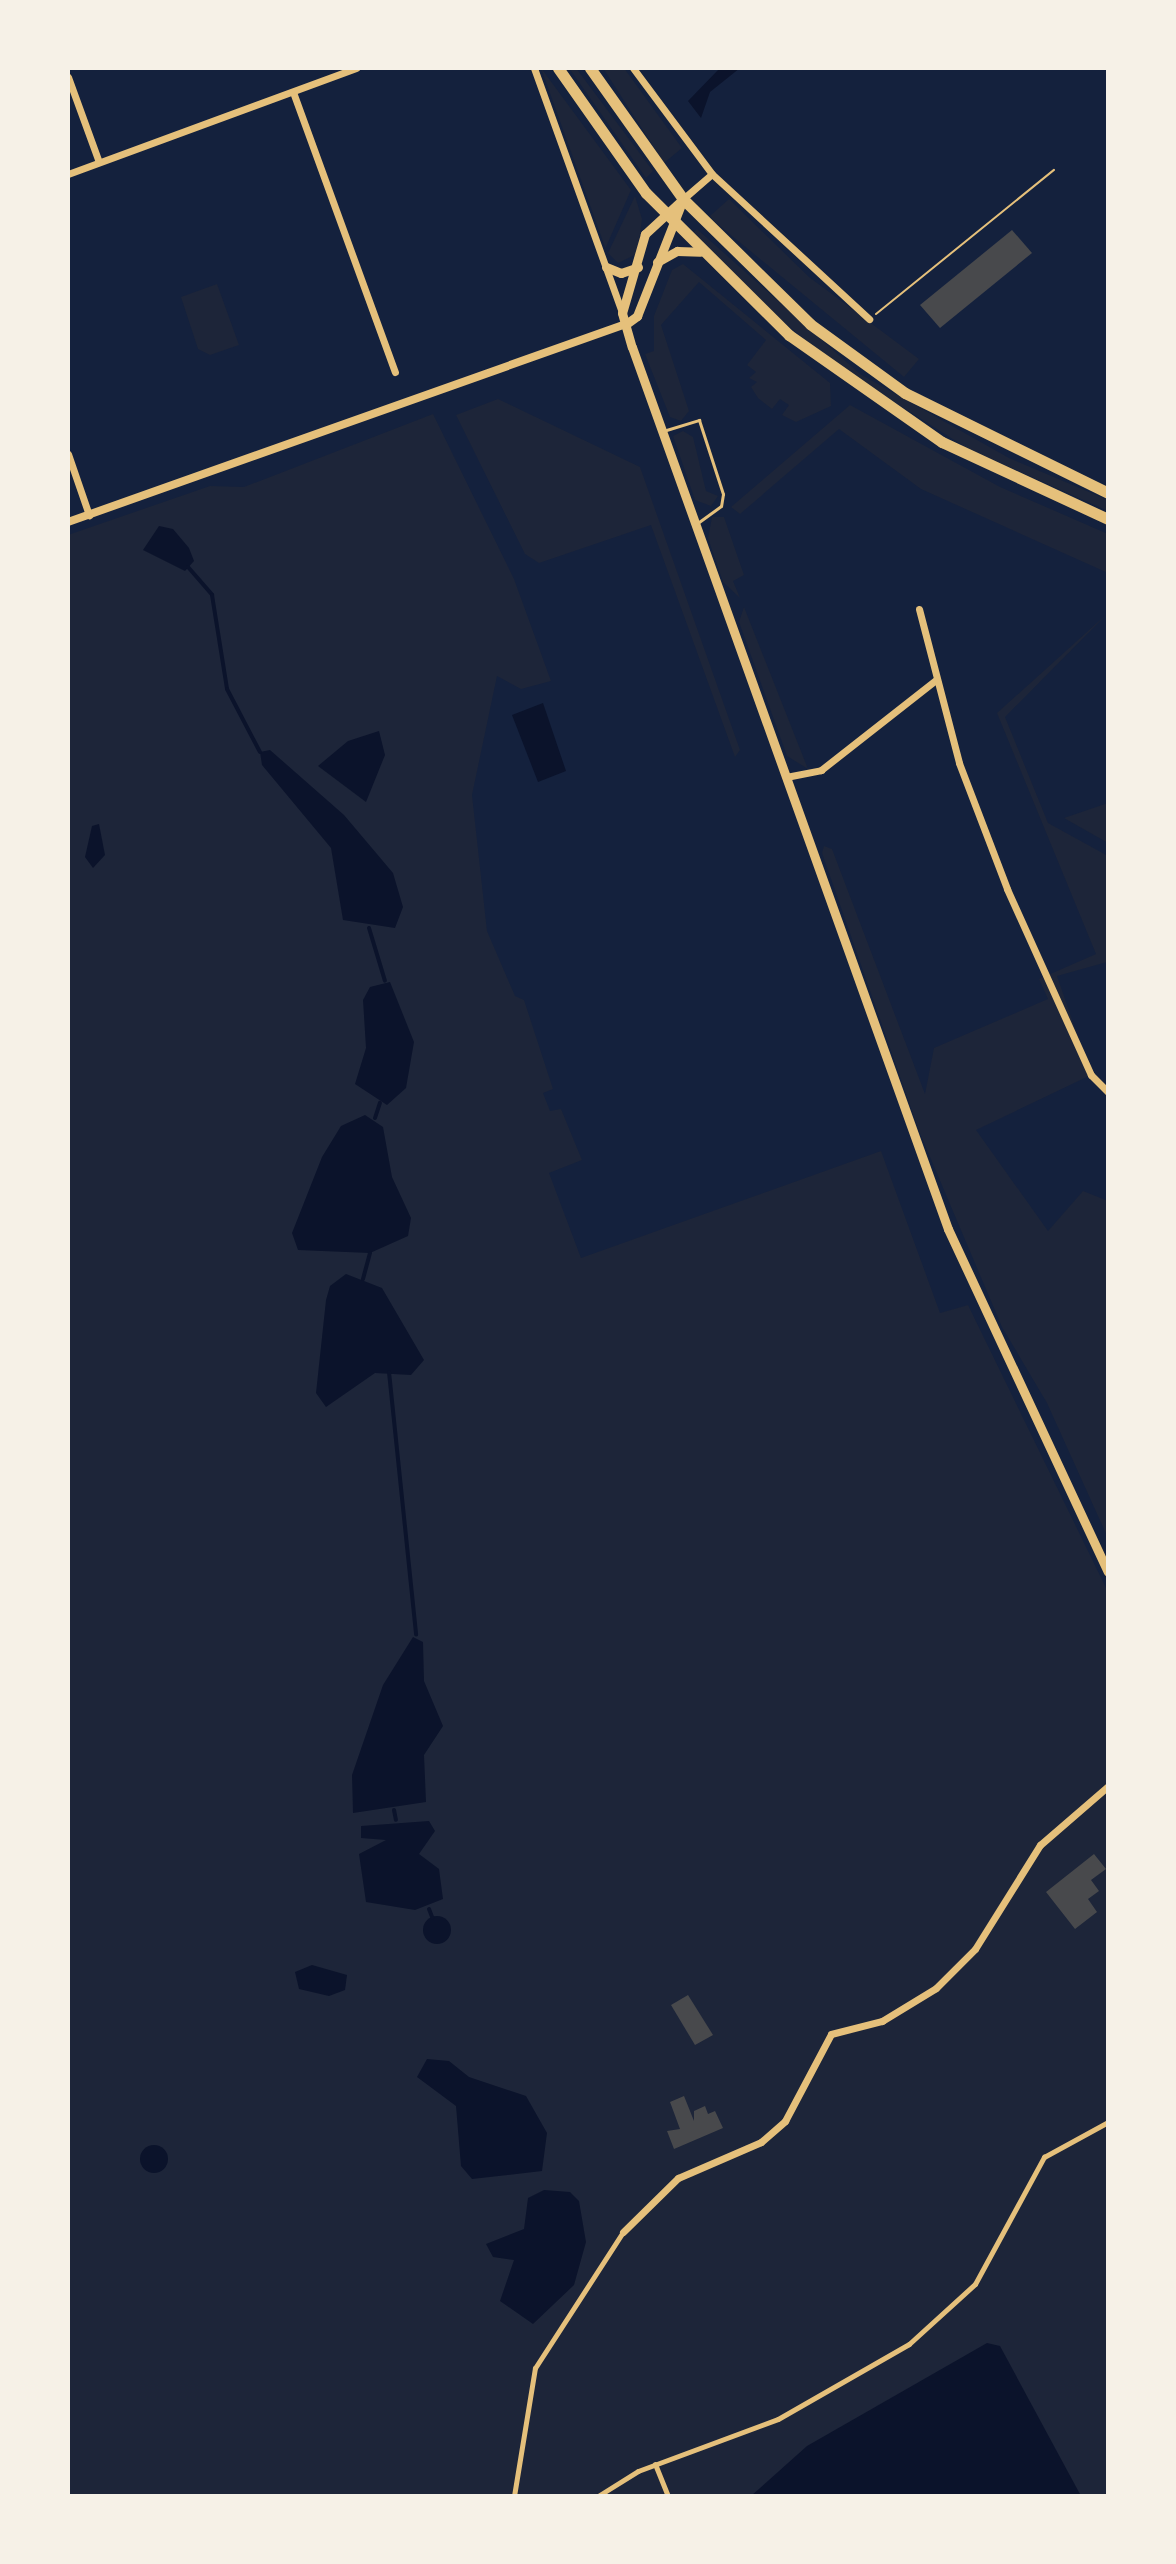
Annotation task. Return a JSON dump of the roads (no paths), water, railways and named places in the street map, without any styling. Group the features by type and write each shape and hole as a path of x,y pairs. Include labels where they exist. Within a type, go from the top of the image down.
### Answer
{"main road":[{"path":"558,68 662,211 700,252 789,335 890,410 999,472 1108,519"},
{"path":"590,68 683,199 770,289 865,366 971,430 1108,493"},
{"path":"683,199 662,211 646,231 638,267 622,313 661,432 948,1229 1108,1572"},
{"path":"626,324 637,316 683,199"},
{"path":"655,265 670,252 700,252"},
{"path":"606,267 621,273 638,267"}],"street":[{"path":"68,174 356,68"},
{"path":"534,68 622,313"},
{"path":"633,68 712,174 869,319"},
{"path":"68,77 99,162"},
{"path":"293,92 395,372"},
{"path":"683,199 712,174"},
{"path":"68,522 626,324"},
{"path":"68,454 89,515"},
{"path":"919,609 937,679 1007,889 1091,1075 1108,1092"},
{"path":"786,777 821,770 937,679"},
{"path":"514,2496 535,2368 623,2232 678,2178 780,2127 831,2034 882,2021 936,1988 975,1949 1040,1845 1108,1786"},
{"path":"598,2496 655,2464 778,2419 909,2344 975,2284 1044,2157 1108,2122"},
{"path":"655,2464 668,2496"}],"lane":[{"path":"661,432 699,420 721,506 695,526"}],"waterway":[{"path":"188,567 212,595 227,689 260,752"},
{"path":"369,928 385,981"},
{"path":"375,1118 380,1103"},
{"path":"363,1279 370,1253"},
{"path":"389,1372 416,1635"},
{"path":"394,1810 396,1820"},
{"path":"429,1909 432,1917"}]}
